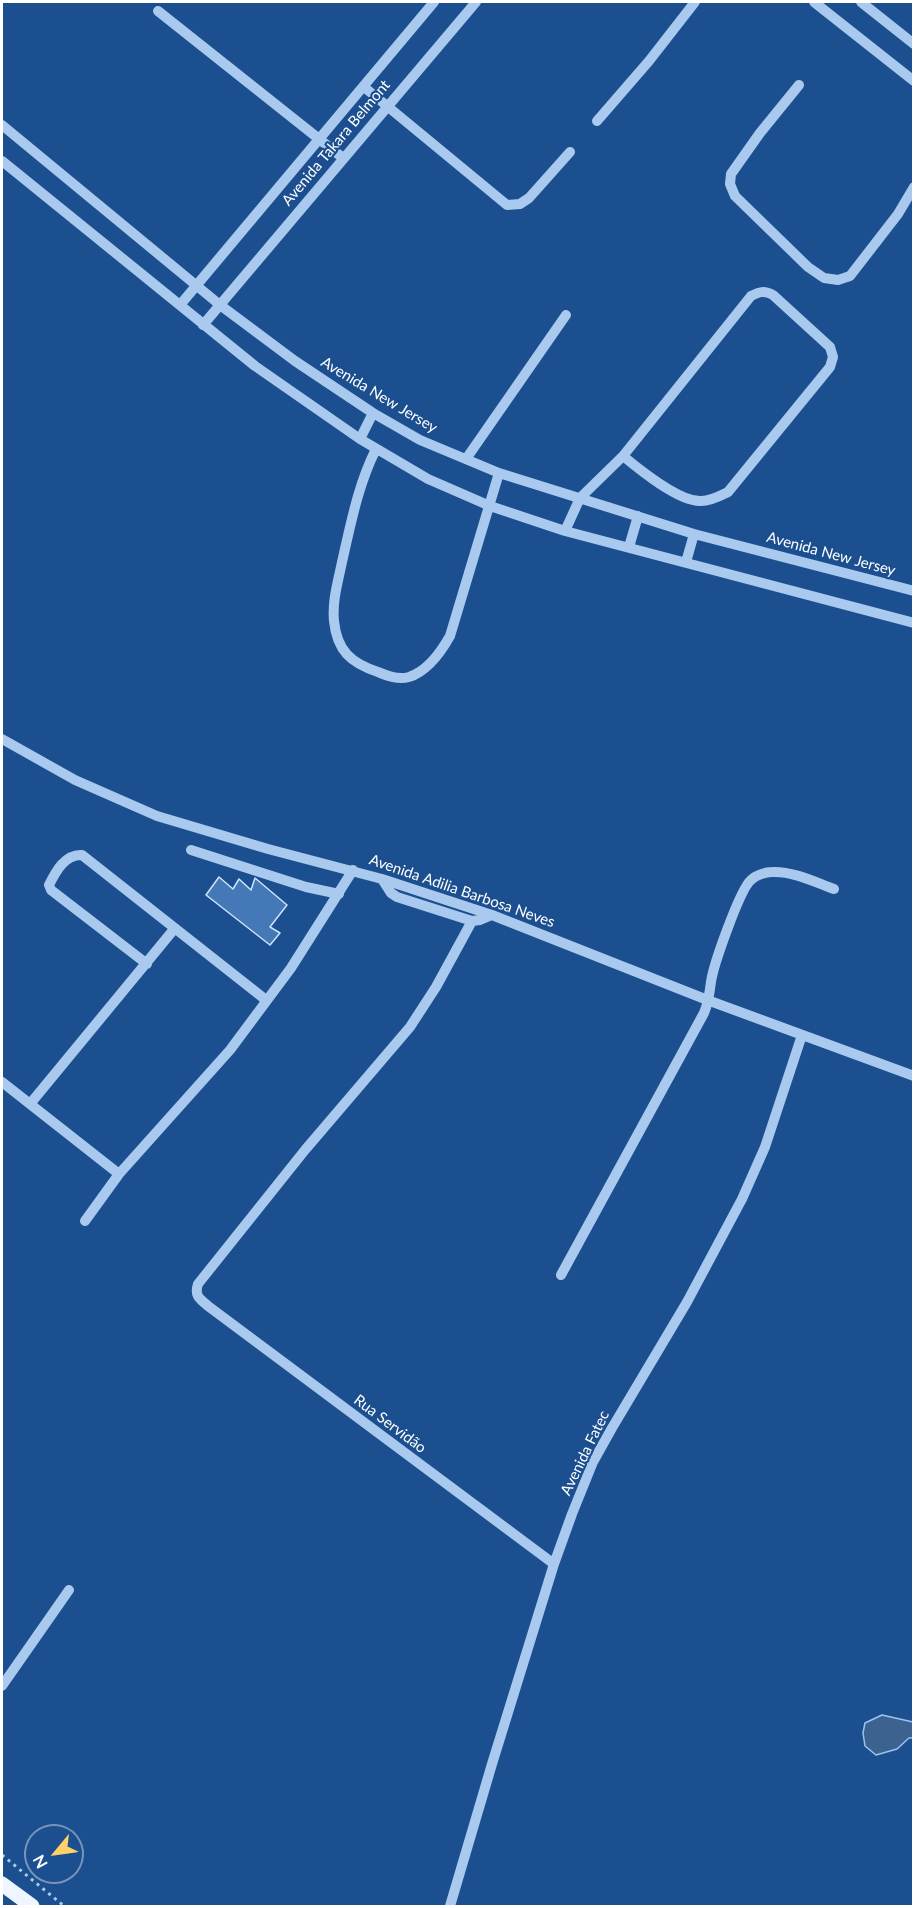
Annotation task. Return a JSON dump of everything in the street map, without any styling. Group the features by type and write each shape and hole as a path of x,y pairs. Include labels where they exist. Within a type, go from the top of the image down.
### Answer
{"main road":[{"path":"2,1884 32,1906"}],"street":[{"name":"Avenida Takara Belmont","path":"180,305 434,2"},
{"name":"Avenida Takara Belmont","path":"203,325 476,2"},
{"path":"597,121 649,61 695,2"},
{"path":"814,2 914,81"},
{"path":"861,2 914,44"},
{"path":"158,11 343,158"},
{"path":"799,85 746,151 731,174 730,184 735,196 808,267 824,278 838,280 850,276 898,214 914,187"},
{"path":"364,87 507,206 520,204 529,198 570,152"},
{"name":"Avenida New Jersey","path":"2,125 220,305 295,361 373,413 420,440 499,473 694,534 914,591"},
{"path":"2,161 203,325 298,398 376,449 428,479 490,506 565,531 914,623"},
{"path":"565,531 580,498 623,456 751,296 760,292 773,295 830,347 833,357 830,367 728,492 715,498 699,501 684,496 656,482 623,456"},
{"path":"466,459 566,315"},
{"path":"360,439 373,413"},
{"path":"376,449 355,503 334,598 336,634 346,655 360,666 397,678 407,678 423,669 442,650 456,623 499,473"},
{"path":"629,548 638,516"},
{"path":"686,562 694,534"},
{"name":"Avenida Adilia Barbosa Neves","path":"2,739 75,780 157,816 268,849 353,870 492,915 914,1076"},
{"path":"190,850 306,887 339,894"},
{"path":"147,964 51,890 50,885 65,860 74,854 82,855 266,1000"},
{"path":"85,1221 119,1174 230,1050 291,968 353,870"},
{"path":"561,1275 710,1000 711,981 741,894 750,880 772,872 788,873 834,889"},
{"path":"382,879 391,893 397,897 472,921 492,915"},
{"name":"Rua Servidão","path":"472,921 436,987 410,1026 305,1150 198,1284 196,1291 198,1297 208,1306 554,1564"},
{"path":"30,1104 175,928"},
{"name":"Avenida Fatec","path":"450,1906 554,1564 572,1514 594,1462 612,1428 687,1302 742,1199 765,1147 802,1035"},
{"path":"2,1082 119,1174"},
{"path":"2,1686 69,1590"}],"path":[{"path":"2,1855 64,1906"}],"water":[{"path":"882,1715 913,1722 913,1738 909,1738 897,1749 876,1755 865,1746 863,1733 865,1723"}],"building":[{"path":"219,877 233,889 239,879 251,890 255,878 287,905 270,927 280,933 270,945 206,895"}]}
